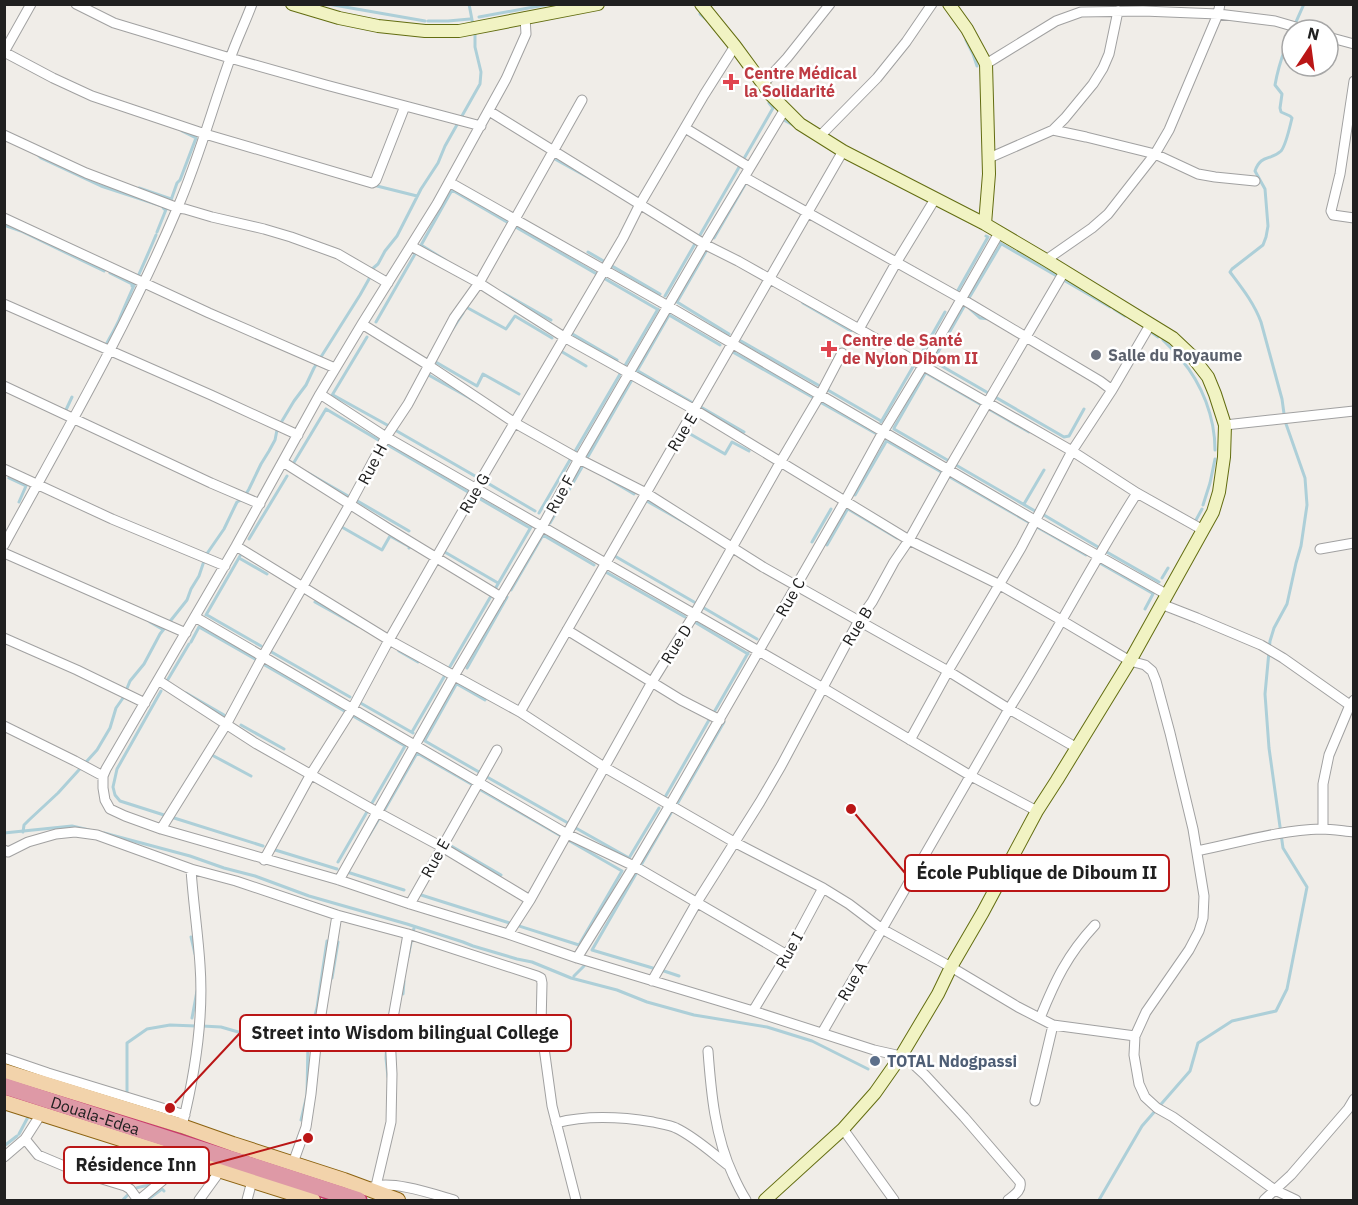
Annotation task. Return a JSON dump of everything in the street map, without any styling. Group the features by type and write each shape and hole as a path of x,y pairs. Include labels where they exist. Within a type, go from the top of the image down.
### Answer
{"highway":[{"name":"Douala-Edea","path":"4,1086 367,1192"}],"main road":[{"path":"292,4 339,18 425,32 459,31 598,4"},
{"path":"701,4 763,84 800,124 843,151 985,224 1173,338 1191,355 1208,377 1225,425 1224,457 1219,492 1203,530 1130,662 1037,810 938,994 875,1094 843,1129 765,1200"},
{"path":"949,4 967,29 986,64 989,189 985,224"},
{"path":"4,1071 183,1120 233,1144 344,1180 367,1192 398,1200"},
{"path":"4,1102 313,1200"}],"street":[{"path":"32,4 4,52 92,96 300,163 374,182 405,106"},
{"path":"76,4 114,22 230,58 481,126"},
{"path":"4,545 110,351 178,208 230,58 252,4"},
{"path":"763,84 830,4"},
{"path":"820,136 877,78 906,42 932,4"},
{"path":"986,64 1056,21 1081,12 1219,9 1280,22"},
{"path":"1046,260 1108,214 1155,154 1169,130 1219,9"},
{"path":"989,158 1053,130 1086,93 1103,68 1109,54 1118,11"},
{"path":"525,17 526,34 506,80 481,126 437,204 335,368 225,566 106,769 103,776 105,800 110,809 161,829 339,880 577,958 865,1047 901,1056 912,1062 964,1117 1020,1182 1019,1191 1008,1200"},
{"name":"Rue G","path":"264,860 310,774 352,709 389,640 640,204 735,46"},
{"path":"1353,81 1340,174 1331,211 1336,216 1353,218"},
{"name":"Rue H","path":"161,829 227,723 386,437 408,404 454,318 478,283 515,220 582,100"},
{"name":"Rue F","path":"339,880 579,459 785,109"},
{"path":"489,111 704,244 859,329 1072,451 1137,493 1203,530"},
{"path":"685,128 749,167"},
{"path":"1053,130 1155,154 1198,174 1255,181"},
{"path":"4,135 86,173 178,208 264,229 338,254 388,283"},
{"name":"Rue E","path":"520,712 843,151"},
{"path":"744,177 962,299 1101,381 1112,390"},
{"path":"449,182 668,306 1099,557 1163,599 1197,618 1261,645 1352,704 1329,755 1323,784 1323,829"},
{"path":"859,329 935,199"},
{"path":"4,218 143,283 335,368"},
{"name":"Rue C","path":"577,958 670,806 999,233"},
{"path":"411,246 478,283 564,337 695,410 909,540 1000,585 1130,662 1145,665 1152,671 1193,829 1204,896 1203,918 1199,931 1189,950 1146,1012 1136,1036 1134,1055 1139,1084 1145,1097 1157,1108 1275,1190 1296,1200"},
{"name":"Rue B","path":"652,981 697,902 771,784 859,620 909,540 1064,272"},
{"path":"4,304 298,435"},
{"path":"362,324 515,423 646,493 763,567 948,671 1077,748"},
{"path":"910,740 1036,521 1072,451 1112,390 1150,325"},
{"name":"Rue D","path":"508,934 530,900 652,682 694,615 842,353"},
{"path":"4,386 260,504"},
{"path":"320,394 386,437 823,688 971,776 1037,810"},
{"path":"1225,425 1353,411"},
{"path":"284,462 501,597"},
{"path":"4,469 112,519 225,566"},
{"name":"Rue A","path":"822,1033 1137,493"},
{"path":"1320,549 1353,543"},
{"path":"236,546 389,640 520,712 604,767 670,806 823,888 882,929 1040,1018 1053,1025 1136,1036"},
{"path":"4,554 186,633"},
{"path":"195,617 567,834 634,866 787,955"},
{"path":"567,630 681,700 720,720"},
{"path":"4,638 145,703"},
{"path":"158,680 255,743 442,847 530,900"},
{"path":"4,726 103,776"},
{"name":"Rue E","path":"410,904 496,750"},
{"path":"1197,851 1304,830 1353,832"},
{"path":"6,853 28,842 56,834 75,832 97,835 191,869 236,881 337,915 408,934 541,978 542,1026 556,1123 576,1200"},
{"path":"4,1058 183,1120 198,1037 200,1010 200,967 191,869"},
{"name":"Rue I","path":"753,1011 787,955 823,888"},
{"path":"293,1163 306,1127 316,1046 337,915"},
{"path":"1040,1018 1061,970 1095,925"},
{"path":"367,1192 391,1122 390,1035 408,934"},
{"path":"1035,1101 1053,1025"},
{"path":"708,1050 710,1086 717,1123 729,1166 746,1200"},
{"path":"1264,1200 1291,1175 1348,1109 1353,1099"},
{"path":"4,1157 25,1139 41,1114"},
{"path":"556,1123 564,1120 602,1117 669,1125 694,1139 729,1166"},
{"path":"843,1129 894,1200"},
{"path":"25,1139 38,1155 76,1171 125,1186 138,1200 185,1159"},
{"path":"200,1200 220,1171"},
{"path":"247,1200 252,1181"},
{"path":"367,1192 392,1186 420,1190 454,1200"}],"waterway":[{"path":"328,4 425,21"},
{"path":"469,4 473,25"},
{"path":"479,17 550,4"},
{"path":"1099,1200 1142,1126 1190,1071 1198,1043 1232,1021 1276,1011 1287,989 1307,887 1283,848 1269,748 1265,694 1270,641 1287,604 1301,546 1307,505 1305,478 1285,421 1282,399 1261,322 1251,302 1230,272 1263,245 1266,237 1268,226 1265,189 1255,171 1260,162 1281,151 1288,135 1292,118 1281,112 1282,94 1275,85 1283,54 1304,4"},
{"path":"700,14 706,19"},
{"path":"428,21 470,19"},
{"path":"23,832 24,825 58,793 97,750 110,728 116,708 130,681 144,664 160,634 187,600 206,555 224,529 237,502 243,499 249,489 275,440 282,421 360,295 371,270 378,264 397,236 480,84 481,72 475,47 475,32"},
{"path":"966,40 977,66"},
{"path":"665,296 773,108 769,103"},
{"path":"782,119 793,125"},
{"path":"170,203 196,138 182,131"},
{"path":"37,154 101,186 162,206 164,209"},
{"path":"553,158 591,179"},
{"path":"714,238 747,181"},
{"path":"373,185 417,196"},
{"path":"139,188 171,199"},
{"path":"420,247 452,190 657,309"},
{"path":"157,232 167,207"},
{"path":"4,225 104,271"},
{"path":"106,345 156,235"},
{"path":"957,292 988,237 986,236"},
{"path":"1000,243 1110,307"},
{"path":"969,298 1001,244"},
{"path":"421,245 445,260"},
{"path":"708,248 677,302 729,334"},
{"path":"588,252 660,294"},
{"path":"376,322 415,254"},
{"path":"110,273 132,286"},
{"path":"503,293 551,320"},
{"path":"803,303 851,331"},
{"path":"933,361 966,303"},
{"path":"466,307 506,329 515,316 552,338"},
{"path":"539,513 658,309"},
{"path":"970,309 980,318 990,319"},
{"path":"1114,309 1125,316"},
{"path":"920,356 945,312"},
{"path":"452,330 463,313"},
{"path":"550,523 669,315 720,345"},
{"path":"569,332 617,360"},
{"path":"1151,332 1158,337"},
{"path":"331,397 367,337"},
{"path":"1163,340 1178,355"},
{"path":"741,341 818,385"},
{"path":"559,350 586,366"},
{"path":"731,351 814,398"},
{"path":"1181,359 1195,379 1206,402 1213,425 1215,450"},
{"path":"434,361 477,386 483,374 519,394"},
{"path":"933,361 1064,437 1069,436 1084,409"},
{"path":"881,422 914,365"},
{"path":"638,371 693,403"},
{"path":"894,428 926,372"},
{"path":"926,373 1029,432"},
{"path":"427,374 473,400"},
{"path":"826,389 881,421"},
{"path":"333,395 389,426"},
{"path":"65,412 72,397"},
{"path":"820,402 875,433"},
{"path":"699,406 744,432"},
{"path":"326,409 380,441"},
{"path":"294,465 326,409"},
{"path":"894,429 1035,511"},
{"path":"395,430 428,449"},
{"path":"684,433 685,431 725,454 732,442 749,451"},
{"path":"855,495 887,440"},
{"path":"887,441 943,473"},
{"path":"386,444 468,492"},
{"path":"430,450 475,476"},
{"path":"1203,505 1215,459"},
{"path":"1024,504 1044,470"},
{"path":"308,473 348,496"},
{"path":"249,539 287,476"},
{"path":"948,476 1030,523"},
{"path":"9,478 26,486 19,502"},
{"path":"607,478 634,494"},
{"path":"484,481 535,511"},
{"path":"475,496 530,528"},
{"path":"354,499 409,531"},
{"path":"645,500 691,526"},
{"path":"812,542 831,509"},
{"path":"848,509 897,538"},
{"path":"1196,520 1202,509"},
{"path":"827,545 847,510"},
{"path":"1044,515 1098,547"},
{"path":"340,526 382,550 390,536 409,548"},
{"path":"412,732 531,527"},
{"path":"1037,527 1086,555"},
{"path":"543,535 594,565"},
{"path":"511,590 543,535"},
{"path":"444,549 443,551 498,583"},
{"path":"1105,551 1159,582"},
{"path":"613,555 694,602"},
{"path":"206,615 240,556"},
{"path":"239,558 267,574"},
{"path":"1098,562 1152,593"},
{"path":"1162,578 1168,568"},
{"path":"604,571 685,617"},
{"path":"1145,609 1153,594"},
{"path":"467,668 507,597"},
{"path":"315,602 358,626"},
{"path":"704,608 757,639"},
{"path":"207,615 261,646"},
{"path":"693,621 748,654"},
{"path":"150,622 162,629"},
{"path":"199,627 255,659"},
{"path":"191,642 199,627"},
{"path":"167,681 189,644"},
{"path":"268,650 350,697"},
{"path":"399,651 418,662"},
{"path":"713,714 748,653"},
{"path":"263,664 405,746 338,862"},
{"path":"425,740 458,681"},
{"path":"457,684 485,700"},
{"path":"161,691 117,769 113,787 120,801 164,815"},
{"path":"186,693 224,715"},
{"path":"357,701 413,733"},
{"path":"664,799 709,720"},
{"path":"676,806 724,722"},
{"path":"241,725 284,749"},
{"path":"425,741 479,772"},
{"path":"417,753 473,785"},
{"path":"385,809 417,753"},
{"path":"210,754 251,776"},
{"path":"487,777 568,823"},
{"path":"418,894 579,945 622,871 479,789"},
{"path":"629,858 659,808"},
{"path":"656,969 592,950 671,813"},
{"path":"171,817 263,846"},
{"path":"368,837 380,817"},
{"path":"4,833 72,826 89,830"},
{"path":"574,827 629,858"},
{"path":"104,833 190,856 309,896 532,962 571,978 617,990 647,1002 694,1015 767,1027 812,1041 868,1069"},
{"path":"446,843 501,875"},
{"path":"272,849 337,869"},
{"path":"347,872 404,890"},
{"path":"408,957 414,928"},
{"path":"191,937 195,954"},
{"path":"301,1120 307,1095 308,1041 317,1008 327,941"},
{"path":"332,978 338,942"},
{"path":"574,976 584,966"},
{"path":"661,970 679,976"},
{"path":"403,994 404,981"},
{"path":"192,1018 197,991"},
{"path":"127,1093 127,1043 147,1029 170,1025 196,1026"},
{"path":"202,1026 221,1027 273,1042 308,1041"},
{"path":"387,1041 388,1077"},
{"path":"19,1134 29,1115"},
{"path":"4,1146 17,1136"},
{"path":"123,1200 135,1189 151,1185 162,1166"},
{"path":"147,1200 162,1189 164,1191"}],"place":[{"name":"Centre Médical la Solidarité","path":"731,82"},
{"name":"Centre de Santé de Nylon Dibom II","path":"829,349"},
{"name":"Salle du Royaume","path":"1096,355"},
{"name":"École Publique de Diboum II","path":"851,809"},
{"name":"TOTAL Ndogpassi","path":"875,1061"},
{"name":"Street into Wisdom bilingual College","path":"170,1108"},
{"name":"Résidence Inn","path":"308,1138"}]}
